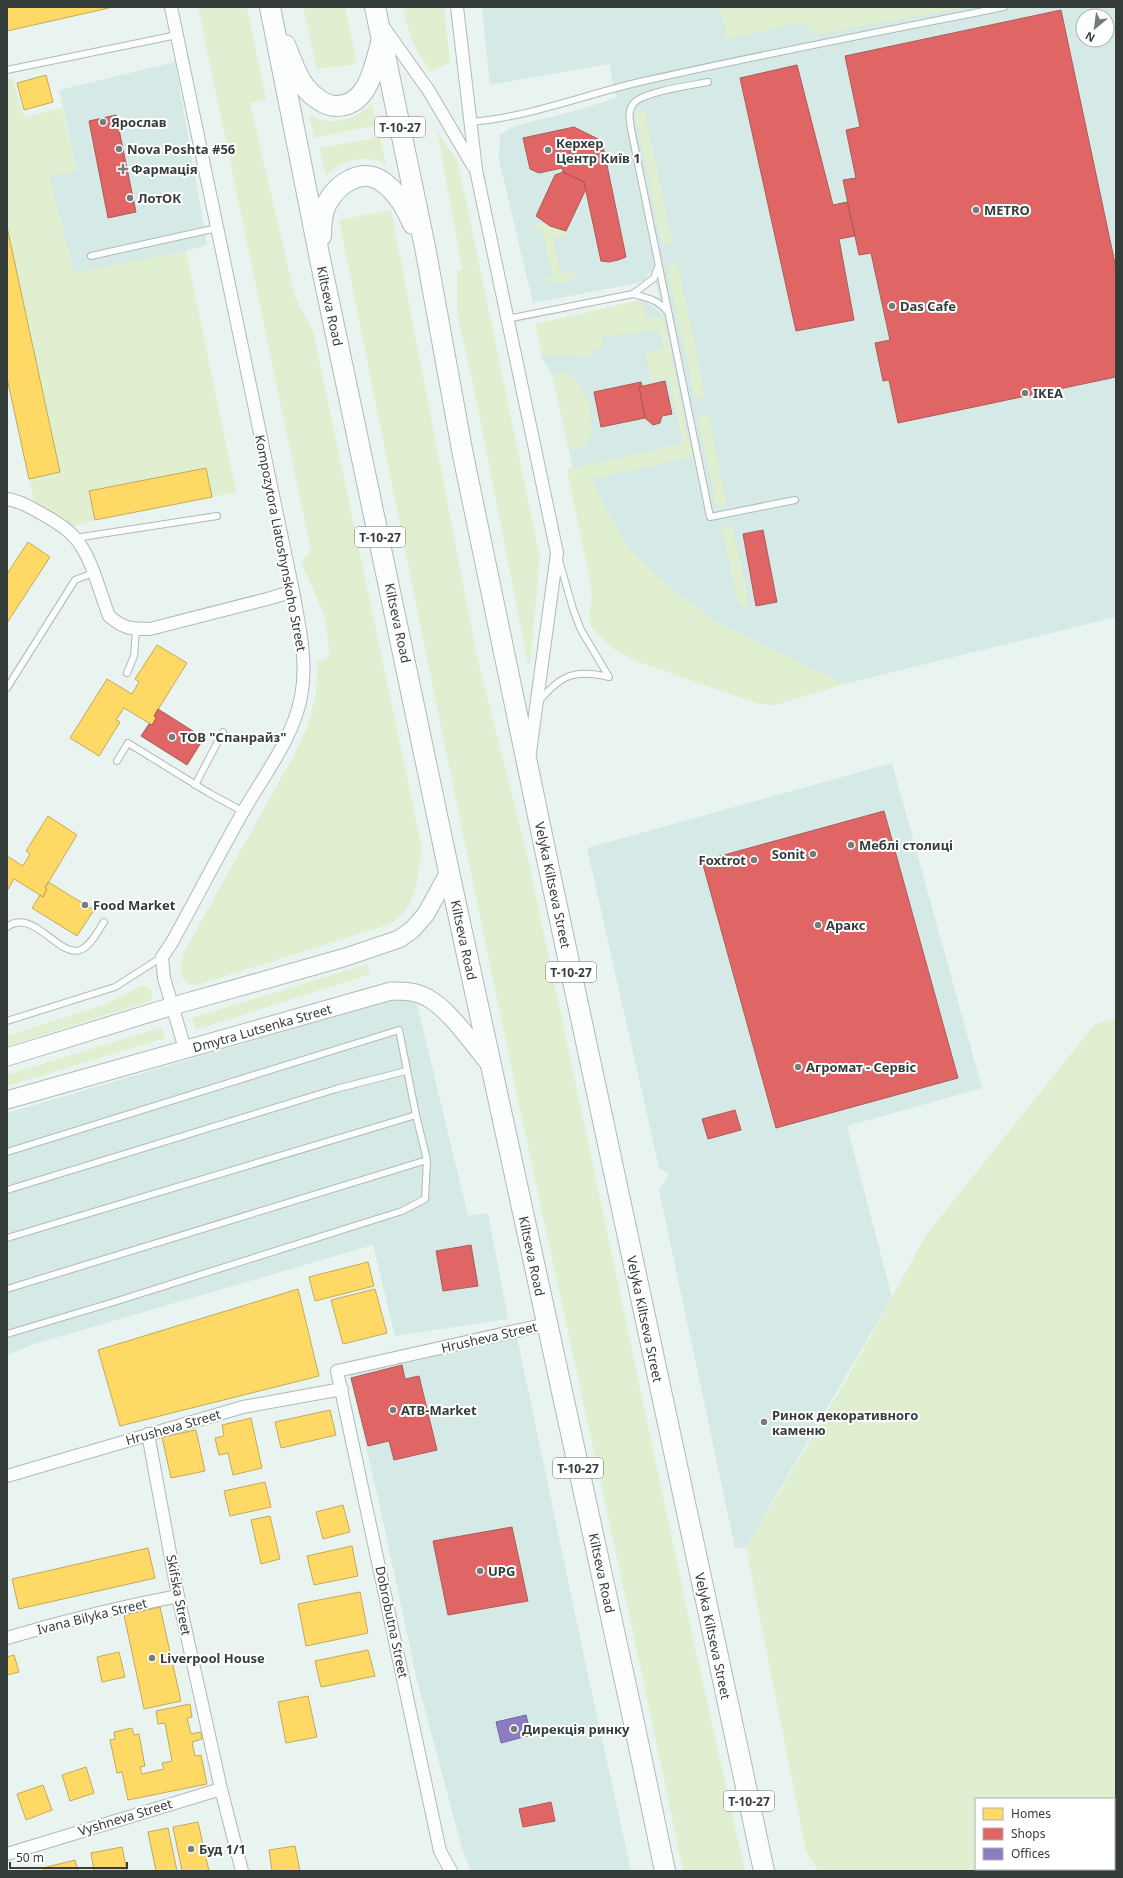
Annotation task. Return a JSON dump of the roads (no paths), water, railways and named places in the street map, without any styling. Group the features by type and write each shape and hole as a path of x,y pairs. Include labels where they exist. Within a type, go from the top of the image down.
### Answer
{"highway":[{"name":"Т-10-27","path":"376,12 425,247 462,455 528,767"},
{"path":"272,14 305,87 318,99 330,106 342,106 355,101 363,92 372,74 382,39"},
{"name":"Kiltseva Road","path":"272,14 320,259 449,872 632,1710 665,1871"},
{"path":"320,259 321,222 327,203 346,182 355,176 370,176 382,182 392,191 403,203 425,247"},
{"name":"Velyka Kiltseva Street","path":"528,767 764,1871"}],"main road":[{"path":"7,1057 173,1006 346,957 399,939 412,930 426,914 449,872"},
{"name":"Dmytra Lutsenka Street","path":"7,1100 391,991 408,991 428,998 443,1010 491,1066"}],"street":[{"name":"Kompozytora Liatoshynskoho Street","path":"162,957 172,944 295,720 301,696 303,672 303,647 292,591 171,7"},
{"path":"457,7 476,170 557,553 528,767"},
{"path":"376,12 429,91 476,170"},
{"path":"7,499 16,501 36,510 56,522 75,538 83,550 109,616 117,623 130,629 150,629 271,598 292,591"},
{"path":"162,957 164,978 185,1049"},
{"name":"Hrusheva Street","path":"337,1371 547,1324"},
{"name":"Dobrobutna Street","path":"337,1371 440,1851 451,1871"},
{"name":"Hrusheva Street","path":"7,1476 243,1407 342,1390"},
{"name":"Skifska Street","path":"148,1434 178,1596 221,1789 242,1871"},
{"name":"Ivana Bilyka Street","path":"7,1638 67,1620 123,1606 178,1596"},
{"name":"Vyshneva Street","path":"7,1854 221,1789"}],"lane":[{"path":"471,122 491,120 572,101 614,87 733,61 1004,7"},
{"path":"7,70 177,35"},
{"path":"708,82 644,96 633,103 629,114 658,267 710,517 795,500"},
{"path":"91,256 217,228"},
{"path":"633,294 654,278 658,267"},
{"path":"507,320 633,294 651,298 660,303 668,312"},
{"path":"75,538 216,516"},
{"path":"536,704 548,690 566,677 576,674 590,673 609,677 581,630 572,609 557,553"},
{"path":"7,688 75,580 93,573"},
{"path":"127,673 134,656 136,629"},
{"path":"195,785 223,732"},
{"path":"117,761 128,743 195,785 244,812"},
{"path":"7,927 14,922 29,924 72,951 81,950 88,945 104,922"},
{"path":"7,1022 114,987 162,957"},
{"path":"7,1152 400,1030 406,1071 427,1160 425,1199 402,1211 114,1302 7,1334"},
{"path":"7,1190 336,1089 406,1071"},
{"path":"7,1238 416,1115"},
{"path":"7,1289 427,1160"}],"place":[{"name":"Ярослав","path":"103,122"},
{"name":"Nova Poshta #56","path":"119,149"},
{"name":"Керхер Центр Київ 1","path":"548,150"},
{"name":"Фармація","path":"123,169"},
{"name":"ЛотОК","path":"130,198"},
{"name":"METRO","path":"976,210"},
{"name":"Das Cafe","path":"892,306"},
{"name":"IKEA","path":"1025,393"},
{"name":"ТОВ \"Спанрайз\"","path":"172,737"},
{"name":"Меблі столиці","path":"851,845"},
{"name":"Sonit","path":"813,854"},
{"name":"Foxtrot","path":"754,860"},
{"name":"Food Market","path":"85,905"},
{"name":"Аракс","path":"818,925"},
{"name":"Агромат - Сервіс","path":"798,1067"},
{"name":"ATB-Market","path":"393,1410"},
{"name":"Ринок декоративного каменю","path":"764,1422"},
{"name":"UPG","path":"480,1571"},
{"name":"Liverpool House","path":"152,1658"},
{"name":"Дирекція ринку","path":"514,1729"},
{"name":"Буд 1/1","path":"191,1849"}]}
